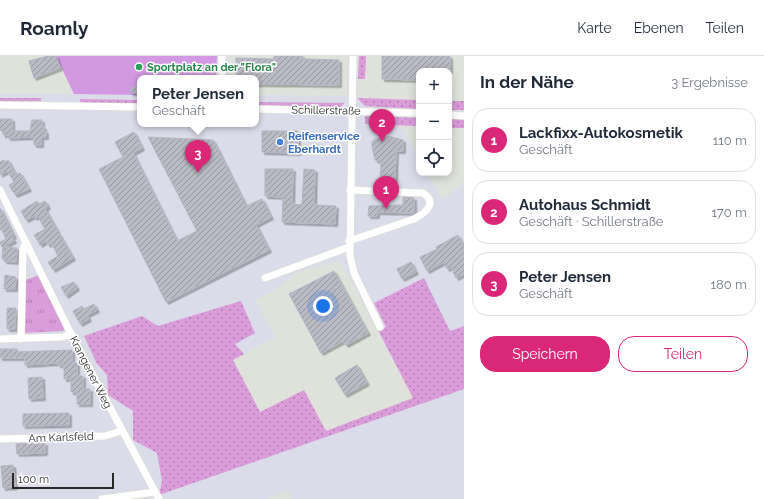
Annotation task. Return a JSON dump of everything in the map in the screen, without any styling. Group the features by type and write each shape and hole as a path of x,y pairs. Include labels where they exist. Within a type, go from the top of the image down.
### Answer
{"street":[{"path":"222,56 222,75"},
{"path":"353,56 349,244 354,273 380,327"},
{"path":"0,105 137,107"},
{"name":"Schillerstraße","path":"259,109 351,110 416,113"},
{"path":"452,115 464,116"},
{"name":"Krangener Weg","path":"0,190 121,431 158,499"},
{"path":"265,278 414,219 424,214 429,208 430,204 430,199 423,193 350,190"},
{"path":"21,339 23,250 24,246 27,244"},
{"path":"0,339 62,337 72,334"},
{"name":"Am Karlsfeld","path":"0,439 105,436 121,431"},
{"path":"102,499 155,492"}],"shaded area":[{"path":"0,56 56,56 74,94 0,94"},
{"name":"Sportplatz an der \"Flora\"","path":"56,56 217,56 216,75 137,75 137,95 74,94"},
{"path":"228,56 348,56 347,96 259,95 259,75 228,75"},
{"path":"359,56 464,56 464,101 452,101 452,68 416,68 416,100 357,98"},
{"path":"400,125 416,126 416,154"},
{"path":"452,128 464,128 464,183 442,200 429,176 452,176"},
{"path":"338,261 342,264 413,398 326,431 260,413 233,360 275,337 255,300 274,291 297,272"},
{"path":"288,490 292,499 267,499"}],"green space":[{"path":"359,56 366,56 365,79 358,79"},
{"path":"0,98 41,98 41,101 0,102"},
{"path":"357,98 416,100 416,109 365,106"},
{"path":"80,99 137,100 137,104 80,103"},
{"path":"452,101 464,101 464,110 452,110"},
{"path":"259,102 345,103 340,107 259,105"},
{"path":"365,116 416,118 416,126 365,124"},
{"path":"452,119 464,119 464,128 452,128"},
{"path":"39,275 65,327 63,331 24,333 26,280"},
{"path":"424,278 450,331 464,326 464,389 159,495 162,481 157,453 133,440 133,411 108,395 107,375 97,364 84,336 142,316 158,326 241,301 255,333 235,344 244,354 233,360 260,412 304,390 326,431 413,398 378,330 386,327 374,303"}],"building":[{"path":"48,56 56,56 60,68 34,78 29,61"},
{"path":"274,56 303,56 303,59 339,60 339,85 259,84 259,75 236,75 236,58 274,59"},
{"path":"382,56 450,56 450,68 416,68 416,80 382,79"},
{"path":"131,87 137,87 137,93 131,93"},
{"path":"0,119 12,119 12,131 30,131 32,120 42,120 42,127 44,127 44,131 46,131 46,137 41,137 41,145 34,145 34,137 8,138 8,135 3,135 3,131 0,130"},
{"name":"Reifenservice Eberhardt","path":"262,131 298,131 298,153 262,152"},
{"path":"134,132 142,148 133,153 177,241 197,231 148,137 213,140 246,206 262,199 271,217 256,225 269,250 166,302 99,169 123,157 115,142"},
{"path":"388,136 403,140 403,151 396,151 395,180 380,180 381,162 375,160 372,142 375,139 386,138"},
{"path":"4,160 5,162 8,160 16,175 20,173 29,189 15,195 9,185 14,182 7,171 0,175 0,162"},
{"path":"265,169 293,169 292,204 302,205 304,169 315,170 314,205 336,206 335,224 282,222 283,197 265,196"},
{"path":"403,197 414,198 414,213 377,212 377,216 368,216 369,206 403,205"},
{"path":"37,201 39,204 45,201 48,207 45,209 73,258 53,270 48,262 58,256 51,243 48,245 46,241 40,245 34,235 45,229 38,216 35,218 34,216 26,220 21,211"},
{"path":"0,208 14,236 12,237 14,241 2,247 0,242 6,239 2,229 0,230"},
{"path":"458,235 464,248 464,274 456,278 451,267 447,269 444,262 427,271 420,257 437,249 436,247"},
{"path":"3,247 17,248 16,262 4,261 4,259 2,259"},
{"path":"411,262 416,272 402,279 397,269"},
{"path":"334,271 368,333 346,345 343,341 321,353 289,294"},
{"path":"5,275 16,277 15,289 4,289"},
{"path":"74,282 77,288 66,296 61,287"},
{"path":"94,304 97,310 87,315 89,319 80,324 73,311 82,306 84,309"},
{"path":"7,308 16,308 15,329 7,329"},
{"path":"0,349 17,349 17,352 72,350 72,363 77,363 77,376 83,376 83,389 90,389 90,404 77,404 77,392 71,392 71,379 64,379 64,365 58,365 58,363 25,365 25,358 0,358"},
{"path":"357,365 367,383 345,395 335,378"},
{"path":"42,377 43,398 29,399 28,378"},
{"path":"69,413 69,425 23,426 23,414"},
{"path":"45,443 45,453 17,454 16,444"},
{"path":"13,465 15,487 3,488 1,466"}],"place":[{"name":"Sportplatz an der \"Flora\"","path":"139,67"},
{"name":"Reifenservice Eberhardt","path":"280,142"},
{"name":"Autohaus Schmidt","path":"382,142"},
{"name":"Peter Jensen","path":"198,173"},
{"name":"Lackfixx-Autokosmetik","path":"386,209"}]}
